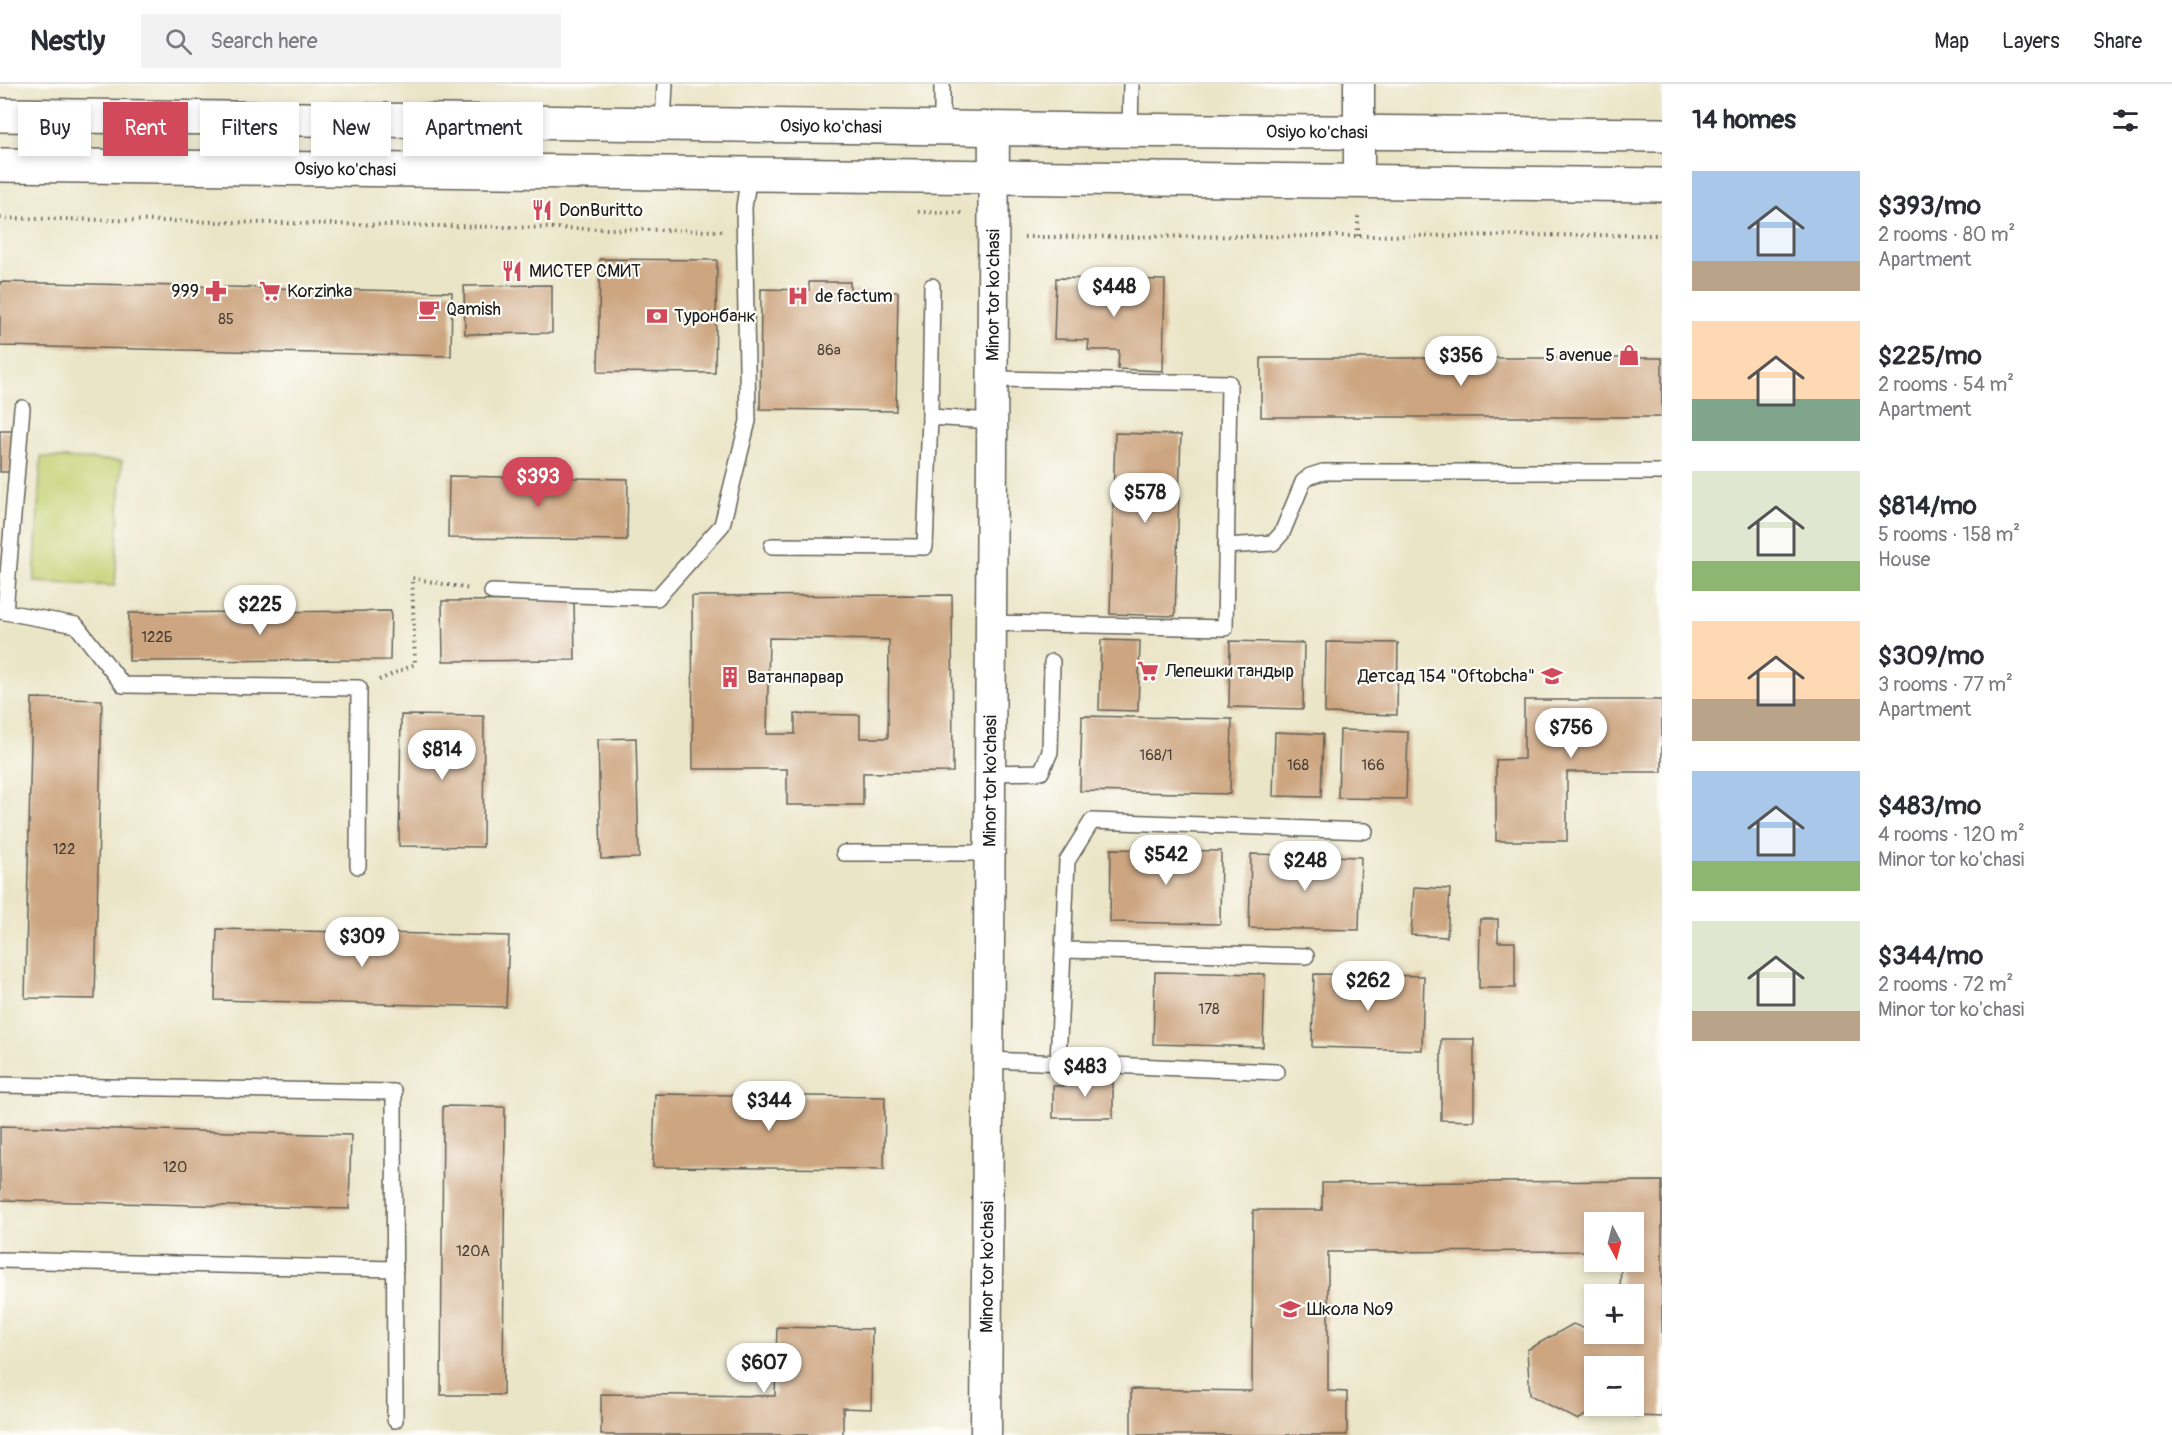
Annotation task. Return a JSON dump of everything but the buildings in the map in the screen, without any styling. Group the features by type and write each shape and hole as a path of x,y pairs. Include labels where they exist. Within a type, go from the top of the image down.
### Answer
{"main road":[{"name":"Osiyo ko'chasi","path":"0,115 1662,135"},
{"name":"Osiyo ko'chasi","path":"0,165 1662,185"}],"street":[{"path":"1359,84 1359,182"},
{"name":"Minor tor ko'chasi","path":"986,1435 994,128"}],"lane":[{"path":"663,123 665,84"},
{"path":"942,84 942,128"},
{"path":"1130,130 1131,84"},
{"path":"492,592 657,598 722,525 748,422 744,207 749,175"},
{"path":"772,546 925,547 932,286"},
{"path":"992,624 1224,628 1229,383 993,379"},
{"path":"22,408 3,610 76,625 123,685 359,688 358,866"},
{"path":"930,417 992,421"},
{"path":"1226,546 1273,543 1282,534 1303,482 1310,476 1323,472 1662,472"},
{"path":"991,773 1041,772 1050,752 1052,662"},
{"path":"1058,1062 1066,861 1092,822 1365,831"},
{"path":"844,853 991,853"},
{"path":"1063,950 1306,956"},
{"path":"989,1060 1277,1072"},
{"path":"0,1085 394,1092 395,1420"},
{"path":"0,1260 395,1269"}],"path":[{"path":"0,218 727,231 744,207"},
{"path":"907,212 965,213"},
{"path":"1014,237 1662,235"},
{"path":"359,688 415,664 412,578 492,592"}],"green space":[{"path":"41,457 122,461 115,586 34,582"}],"place":[{"name":"DonBuritto","path":"542,210"},
{"name":"МИСТЕР СМИТ","path":"512,271"},
{"name":"999","path":"216,291"},
{"name":"Korzinka","path":"270,291"},
{"name":"de factum","path":"798,296"},
{"name":"Qamish","path":"429,309"},
{"name":"Туронбанк","path":"657,316"},
{"name":"5 avenue","path":"1629,355"},
{"name":"Лепешки тандыр","path":"1148,671"},
{"name":"Детсад 154 \"Oftobcha\"","path":"1552,676"},
{"name":"Ватанпарвар","path":"730,677"},
{"name":"Школа №9","path":"1290,1309"}]}
